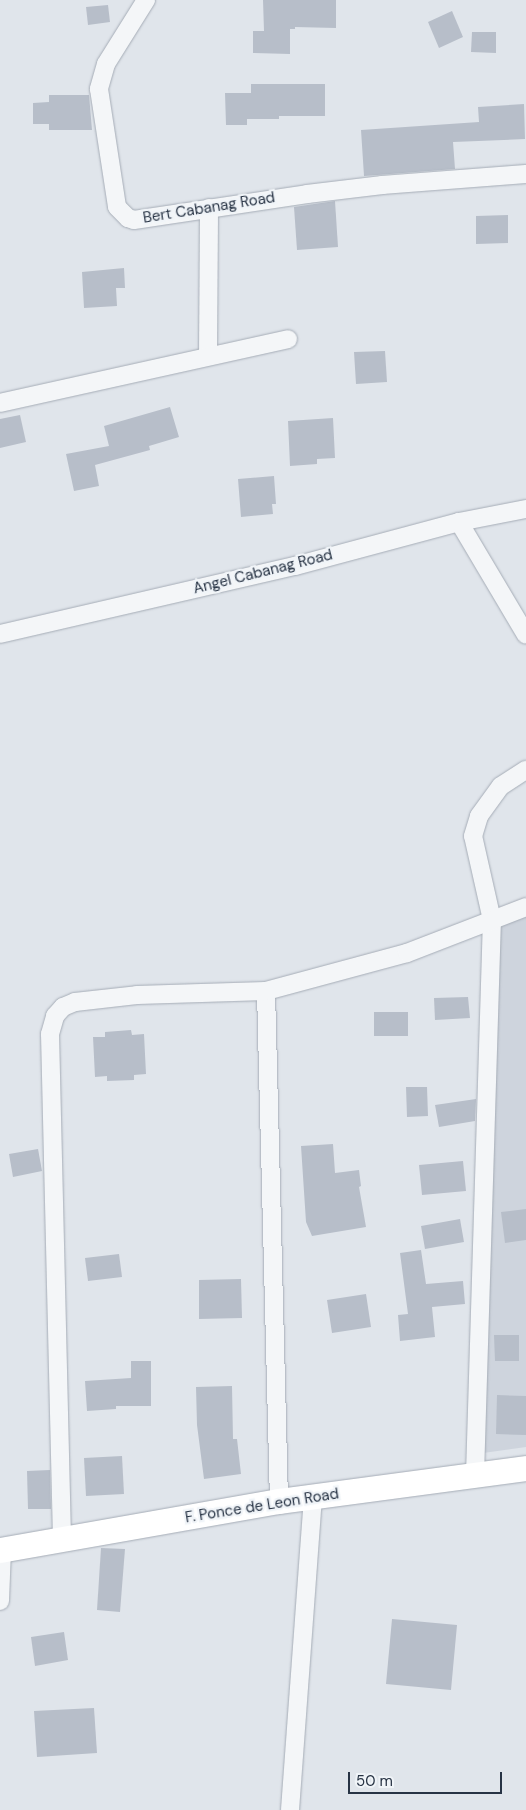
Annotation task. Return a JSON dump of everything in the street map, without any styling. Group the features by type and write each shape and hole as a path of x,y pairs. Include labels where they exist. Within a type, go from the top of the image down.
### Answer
{"street":[{"name":"Bert Cabanag Road","path":"146,0 106,64 99,89 117,208 124,216 134,220 382,185 526,174"},
{"path":"208,356 209,208"},
{"path":"0,403 288,339"},
{"name":"Angel Cabanag Road","path":"0,634 295,566 459,522 526,509"},
{"path":"459,522 526,635"},
{"path":"476,1475 492,920 473,836 479,816 501,786 526,770"},
{"path":"62,1539 50,1034 56,1016 63,1007 75,1002 137,994 266,992 408,954 526,906"},
{"path":"266,992 279,1502"},
{"name":"F. Ponce de Leon Road","path":"1,1550 279,1502 526,1468"},
{"path":"290,1810 314,1497"},
{"path":"0,1601 1,1550"}],"shaded area":[{"path":"526,917 526,1447 476,1454 492,920"}],"building":[{"path":"263,0 336,0 336,28 295,27 295,29 290,29 290,54 253,53 253,31 264,31"},
{"path":"108,5 110,22 88,25 86,7"},
{"path":"452,11 463,37 439,48 428,22"},
{"path":"472,32 496,32 496,53 471,52"},
{"path":"251,84 325,84 325,116 279,116 279,119 247,119 247,125 226,125 225,93 251,93"},
{"path":"49,95 89,95 92,130 49,130 49,124 33,124 33,103 49,102"},
{"path":"524,104 525,139 453,142 455,169 364,176 361,130 479,122 478,107"},
{"path":"335,201 338,247 297,250 294,207"},
{"path":"508,215 508,243 476,244 476,216"},
{"path":"124,268 125,288 116,288 117,306 84,308 82,272"},
{"path":"385,351 387,382 356,384 354,352"},
{"path":"170,407 179,437 149,446 150,450 95,465 99,486 74,491 66,454 109,446 104,426"},
{"path":"20,415 26,442 0,448 0,419"},
{"path":"333,418 335,458 317,459 317,464 290,466 288,421"},
{"path":"274,476 276,504 272,504 273,514 241,517 238,479"},
{"path":"468,997 470,1018 435,1020 434,998"},
{"path":"374,1012 408,1012 408,1036 374,1036"},
{"path":"131,1030 132,1035 144,1034 146,1074 134,1075 134,1080 107,1081 107,1076 95,1077 93,1037 105,1037 105,1032"},
{"path":"406,1087 427,1087 428,1116 407,1117"},
{"path":"476,1099 475,1121 439,1127 435,1105"},
{"path":"333,1144 335,1173 359,1170 361,1186 359,1187 366,1227 312,1236 306,1222 301,1146"},
{"path":"38,1149 42,1171 13,1177 9,1154"},
{"path":"463,1161 466,1191 422,1195 419,1165"},
{"path":"526,1209 526,1240 505,1243 501,1212"},
{"path":"460,1219 464,1242 425,1249 421,1226"},
{"path":"421,1250 426,1284 463,1281 465,1304 432,1307 435,1337 400,1341 398,1315 408,1314 400,1253"},
{"path":"119,1254 122,1277 88,1281 85,1258"},
{"path":"241,1279 242,1318 199,1319 199,1280"},
{"path":"366,1294 371,1327 332,1333 327,1300"},
{"path":"494,1335 519,1335 519,1361 495,1361"},
{"path":"131,1361 151,1361 151,1406 116,1406 116,1409 87,1411 85,1381 131,1378"},
{"path":"232,1386 233,1439 237,1439 241,1474 204,1479 197,1425 196,1387"},
{"path":"497,1395 526,1396 526,1435 496,1434"},
{"path":"122,1456 124,1494 86,1496 84,1458"},
{"path":"50,1470 51,1509 28,1509 27,1471"},
{"path":"101,1548 125,1549 120,1612 97,1610"},
{"path":"392,1619 457,1625 451,1690 386,1684"},
{"path":"64,1632 68,1660 35,1666 31,1637"},
{"path":"94,1708 97,1753 37,1757 34,1711"}]}
